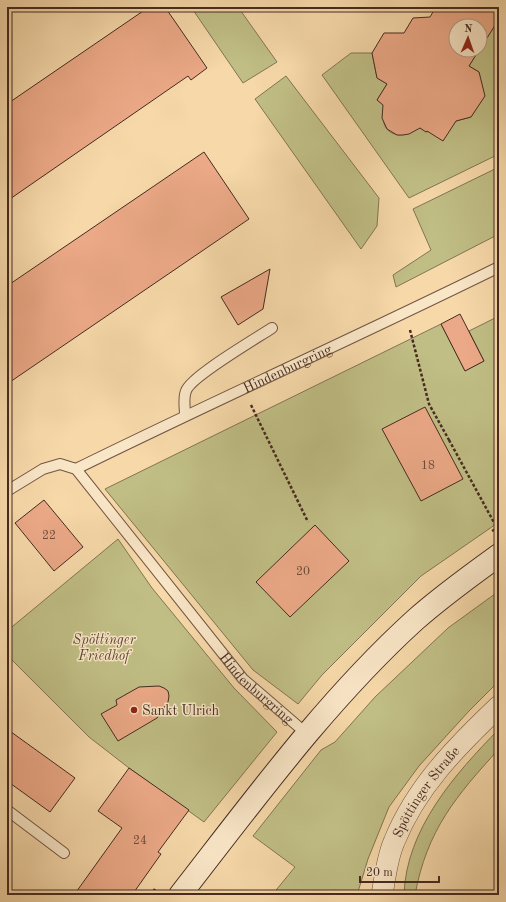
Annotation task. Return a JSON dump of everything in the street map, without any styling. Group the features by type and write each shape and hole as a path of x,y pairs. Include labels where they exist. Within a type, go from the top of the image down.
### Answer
{"main road":[{"name":"Hindenburgring","path":"180,895 307,734 355,679 415,620 455,587 499,555"}],"street":[{"name":"Spöttinger Straße","path":"382,895 393,843 410,807 434,774 475,729 499,706"}],"lane":[{"name":"Hindenburgring","path":"307,734 243,679 76,468 185,415 406,313 499,267"},
{"path":"185,415 185,391 191,382 272,328"},
{"path":"7,491 43,469 60,464 76,468"},
{"path":"7,810 64,853"}],"path":[{"path":"406,313 429,404 497,528"},
{"path":"243,389 308,522"},
{"path":"334,890 335,895"}],"green space":[{"path":"191,7 238,7 277,62 243,83"},
{"path":"499,19 499,154 409,198 322,75 351,53 372,53 377,78 387,84 377,100 385,106 383,117 388,130 397,135 403,135 418,127 427,132 471,117 484,96 479,72 469,66 474,58 488,58 488,36"},
{"path":"286,76 379,198 377,226 361,249 255,99"},
{"path":"499,167 499,234 396,287 393,275 431,250 413,209"},
{"path":"499,316 499,522 421,576 322,675 298,704 253,670 105,489 441,324 465,371 484,361 469,331"},
{"name":"Spöttinger Friedhof","path":"118,539 152,588 234,688 277,732 204,822 89,737 7,655 7,631"},
{"path":"499,591 499,681 469,711 419,766 389,807 368,859 357,895 272,895 295,867 253,836 321,750 335,742 375,697 448,628"},
{"path":"499,729 499,749 469,782 445,815 427,851 420,872 415,895 404,895 407,871 423,825 450,784 482,746"}],"building":[{"path":"149,7 165,7 207,68 191,80 188,76 7,201 7,104"},
{"path":"436,7 489,7 499,14 499,19 488,36 488,18 448,18 448,58 474,58 469,66 479,72 485,96 471,117 456,121 443,141 420,128 409,134 403,135 397,135 387,129 382,118 383,105 377,100 387,84 377,78 372,53 384,33 404,33 413,18 430,17"},
{"path":"204,152 249,219 7,384 7,286"},
{"path":"270,269 263,309 238,325 221,297"},
{"path":"460,314 484,361 465,371 441,324"},
{"path":"425,407 463,479 421,501 382,429"},
{"path":"44,500 83,547 54,571 15,523"},
{"path":"315,525 349,561 290,617 256,582"},
{"name":"Sankt Ulrich","path":"159,686 168,691 169,696 168,702 157,718 118,741 101,714 117,705 116,700 139,687"},
{"path":"7,729 75,778 50,812 7,781"},
{"path":"129,768 189,810 158,852 161,854 132,895 74,895 122,828 98,811"}],"place":[{"name":"Sankt Ulrich","path":"134,710"}]}
